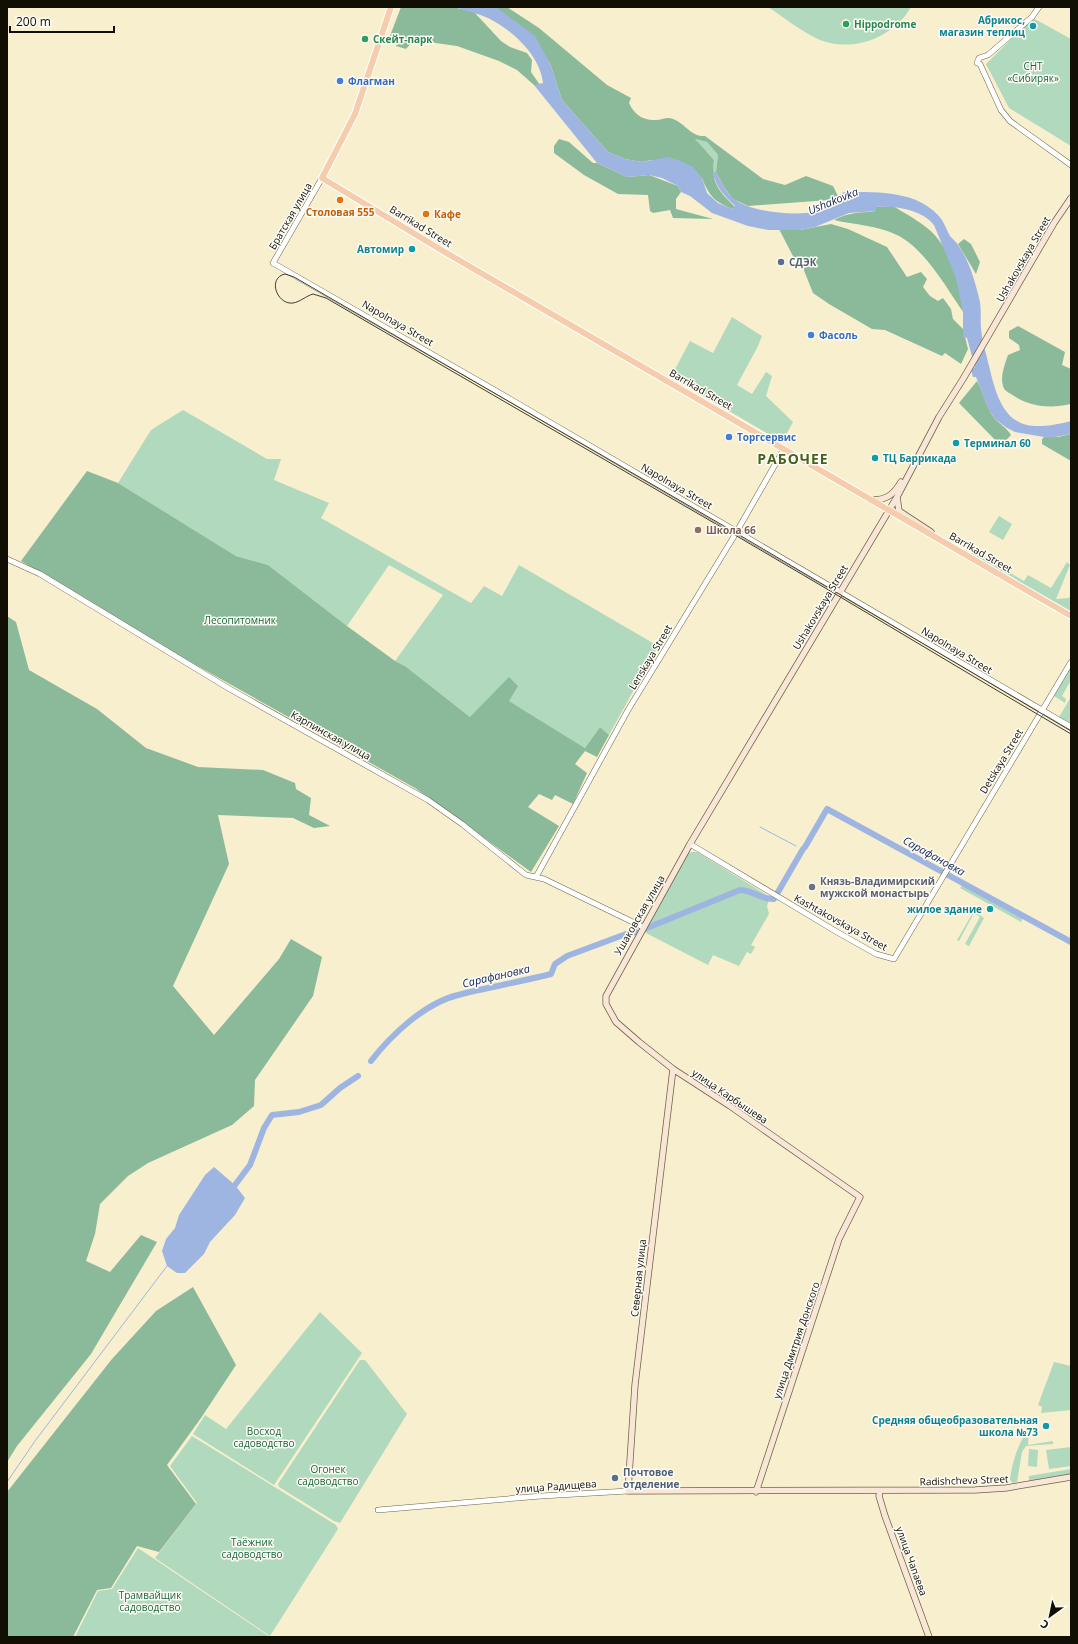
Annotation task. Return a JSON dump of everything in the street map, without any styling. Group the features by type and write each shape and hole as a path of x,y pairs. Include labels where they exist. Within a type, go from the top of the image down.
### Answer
{"main road":[{"path":"322,178 355,114 391,7"},
{"name":"Barrikad Street","path":"322,178 1071,616"},
{"name":"Ushakovskaya Street","path":"690,844 888,510 897,498 920,451 992,331 1054,223 1070,200"},
{"path":"871,500 881,500 893,495 920,451"},
{"path":"897,498 899,511 923,526 938,539"},
{"name":"Ушаковская улица","path":"606,996 690,844"},
{"name":"улица Карбышева","path":"606,996 606,1004 616,1022 673,1069 730,1106 860,1197"},
{"name":"Северная улица","path":"628,1491 636,1385 665,1126 673,1069"},
{"name":"улица Дмитрия Донского","path":"756,1492 839,1239 860,1197"},
{"name":"Radishcheva Street","path":"880,1491 1006,1488 1071,1477"},
{"name":"улица Радищева","path":"628,1491 880,1491"},
{"name":"улица Чапаева","path":"880,1491 885,1516 929,1637"}],"street":[{"path":"1039,7 1032,16 981,62 983,73 1001,110 1010,121 1071,165"},
{"name":"Братская улица","path":"273,263 322,178"},
{"name":"Napolnaya Street","path":"273,263 521,405 1071,727"},
{"name":"Lenskaya Street","path":"536,877 628,710 737,531 784,449"},
{"name":"Карпинская улица","path":"7,559 40,574 228,688 428,800 462,824 526,875 544,879 643,927"},
{"name":"Detskaya Street","path":"894,959 1071,662"},
{"name":"Kashtakovskaya Street","path":"690,844 876,954 894,959"},
{"name":"улица Радищева","path":"378,1510 541,1496 628,1491"}],"green space":[{"path":"401,7 453,7 474,12 501,41 510,47 527,53 532,60 531,72 540,85 534,85 517,70 499,61 457,46 414,40 406,49 396,46 399,39 390,36"},
{"path":"496,7 507,7 539,28 607,85 631,98 629,103 636,113 643,118 658,120 668,118 678,121 692,132 700,136 705,136 763,179 785,185 806,176 833,186 838,196 842,199 748,206 733,199 724,187 716,172 718,155 707,142 695,139 714,160 713,168 715,181 717,186 735,207 732,209 716,200 710,194 702,178 651,160 642,162 625,159 608,152 562,100 550,63"},
{"name":"Hippodrome","path":"768,7 911,7 904,18 884,34 872,40 846,45 833,44 813,37"},
{"name":"СНТ «Сибиряк»","path":"1033,18 1071,39 1071,146 1009,108 986,64"},
{"path":"640,136 694,139 707,142 718,155 716,172 713,171 714,160 707,152"},
{"path":"559,139 569,142 593,163 597,163 627,177 649,175 678,186 681,192 676,199 676,209 713,219 673,218 670,210 653,213 650,211 648,195 618,194 584,175 554,153 554,146"},
{"path":"893,206 929,229 944,247 955,274 963,312 934,269 907,241 882,229 834,220 849,214 876,211 876,207"},
{"path":"831,224 848,229 887,247 907,277 921,272 927,279 923,287 930,296 938,301 943,298 951,309 953,319 963,329 968,349 961,364 945,353 942,356 885,330 872,329 813,293 803,268 798,267 797,258 794,258 779,229 800,230"},
{"path":"964,239 971,244 980,262 976,274 958,244"},
{"path":"732,317 762,336 737,385 752,394 766,372 772,376 766,396 793,422 782,442 671,377 690,341 713,353"},
{"path":"1018,326 1065,352 1062,365 1071,369 1071,404 1063,406 1040,406 1025,402 1004,389 1002,374 1008,355 1020,350 1019,345 1009,338 1009,331"},
{"path":"977,381 992,415 1008,430 1011,435 1001,446 959,403"},
{"path":"183,410 267,459 281,459 274,480 329,503 321,518 471,603 484,586 502,596 519,565 658,646 609,735 600,727 585,748 509,701 470,717 405,666 395,661 443,595 389,565 347,626 268,565 236,556 118,483 151,430"},
{"path":"1071,434 1071,461 1042,444 1042,439 1044,437 1058,437"},
{"name":"Лесопитомник","path":"87,471 118,483 236,556 268,565 347,626 395,661 405,666 470,717 509,677 518,686 509,701 585,748 600,727 609,735 597,757 585,751 575,764 587,773 573,804 555,795 552,800 539,794 528,807 559,826 531,872 415,788 178,655 21,561"},
{"path":"999,516 1012,524 1003,540 989,532"},
{"path":"972,550 1024,581 1028,575 1051,588 1067,562 1070,565 1056,599 1069,598 1071,594 1071,613 970,554"},
{"path":"7,616 16,622 29,670 97,709 146,748 198,767 263,770 295,783 296,789 311,798 309,815 330,826 314,828 293,818 218,815 229,864 173,986 214,1035 279,959 291,939 322,957 313,996 255,1080 254,1106 232,1125 148,1163 128,1176 100,1204 95,1234 86,1261 110,1272 141,1235 157,1242 91,1354 17,1446 7,1462"},
{"path":"1071,667 1071,680 1062,696 1066,699 1065,703 1054,696"},
{"path":"1071,697 1071,722 1070,723 1059,717"},
{"path":"697,852 770,897 767,906 769,914 751,945 755,947 751,954 747,952 739,966 713,955 708,965 644,932 688,853"},
{"path":"963,884 1024,916 1021,922 960,888"},
{"path":"974,911 984,918 969,946 965,944 980,917 974,913 959,941 957,940"},
{"path":"193,1287 236,1365 201,1418 167,1465 196,1504 159,1552 137,1546 111,1588 97,1590 73,1637 7,1637 7,1492 112,1359 156,1311"},
{"name":"Восход садоводство","path":"320,1312 362,1353 274,1485 193,1434 205,1415 226,1429"},
{"name":"Огонек садоводство","path":"360,1360 365,1360 407,1414 340,1523 334,1521 279,1487 278,1484"},
{"path":"1054,1362 1071,1366 1071,1410 1041,1413 1042,1407 1038,1405"},
{"path":"1029,1431 1028,1445 1053,1441 1053,1444 1026,1446 1022,1452 1017,1482 1013,1483 1010,1480 1014,1461 1022,1440"},
{"name":"Таёжник садоводство","path":"192,1436 336,1525 338,1529 270,1636 155,1558 197,1503 170,1466"},
{"path":"1071,1447 1071,1466 1049,1469 1046,1450"},
{"path":"1029,1449 1038,1450 1037,1467 1028,1466"},
{"path":"1071,1469 1071,1474 1029,1481 1029,1476"},
{"name":"Трамвайщик садоводство","path":"138,1548 270,1637 75,1637 98,1591 112,1589"}],"water":[{"path":"455,7 496,7 535,36 550,63 562,100 608,152 625,159 642,162 668,157 681,161 693,167 702,178 707,193 718,203 732,209 735,206 718,186 713,171 716,172 725,189 733,198 740,203 761,210 786,213 808,213 830,206 841,199 838,196 844,192 899,195 916,200 930,208 942,220 950,236 962,251 971,271 980,302 983,344 1000,401 1007,412 1015,420 1025,424 1038,426 1053,425 1071,421 1071,434 1050,438 1015,432 995,419 989,410 976,377 973,377 971,370 975,367 967,338 963,337 963,312 956,278 934,225 922,215 899,208 876,207 876,211 849,213 815,227 800,230 768,230 748,226 712,213 690,196 681,192 678,186 662,178 649,175 627,177 597,163 534,85 543,83 541,73 531,53 515,36 488,18"},
{"path":"214,1167 235,1185 245,1198 235,1215 210,1242 204,1254 185,1273 177,1273 167,1266 162,1251 166,1239 175,1228 179,1215 205,1175"}],"waterway":[{"name":"Сарафановка","path":"805,847 827,809 1071,942"},
{"path":"760,827 796,846"},
{"name":"Сарафановка","path":"642,930 740,890 744,890 765,898 774,899 803,849"},
{"name":"Сарафановка","path":"371,1061 388,1041 410,1021 433,1005 458,995 551,974 555,964 567,956 626,934 636,932"},
{"name":"Сарафановка","path":"235,1185 250,1165 264,1128 272,1115 299,1112 321,1105 340,1088 358,1076"},
{"path":"7,1482 35,1441 167,1266"}],"tram line":[{"path":"1071,731 736,533 294,277 285,274 276,280 276,291 282,300 293,303 313,294 326,298 777,560 1071,734"}],"place":[{"name":"Hippodrome","path":"846,24"},
{"name":"Абрикос, магазин теплиц","path":"1033,26"},
{"name":"Скейт-парк","path":"365,39"},
{"name":"Флагман","path":"340,81"},
{"name":"Столовая 555","path":"340,200"},
{"name":"Кафе","path":"426,214"},
{"name":"Автомир","path":"412,249"},
{"name":"СДЭК","path":"781,262"},
{"name":"Фасоль","path":"811,335"},
{"name":"Торгсервис","path":"729,437"},
{"name":"Терминал 60","path":"956,443"},
{"name":"ТЦ Баррикада","path":"875,458"},
{"name":"Школа 66","path":"698,530"},
{"name":"Князь-Владимирский мужской монастырь","path":"812,887"},
{"name":"жилое здание","path":"990,909"},
{"name":"Средняя общеобразовательная школа №73","path":"1046,1426"},
{"name":"Почтовое отделение","path":"615,1478"}],"district":[{"name":"РАБОЧЕЕ","path":"793,459"}],"water label":[{"name":"Ushakovka","path":"833,201"}]}
